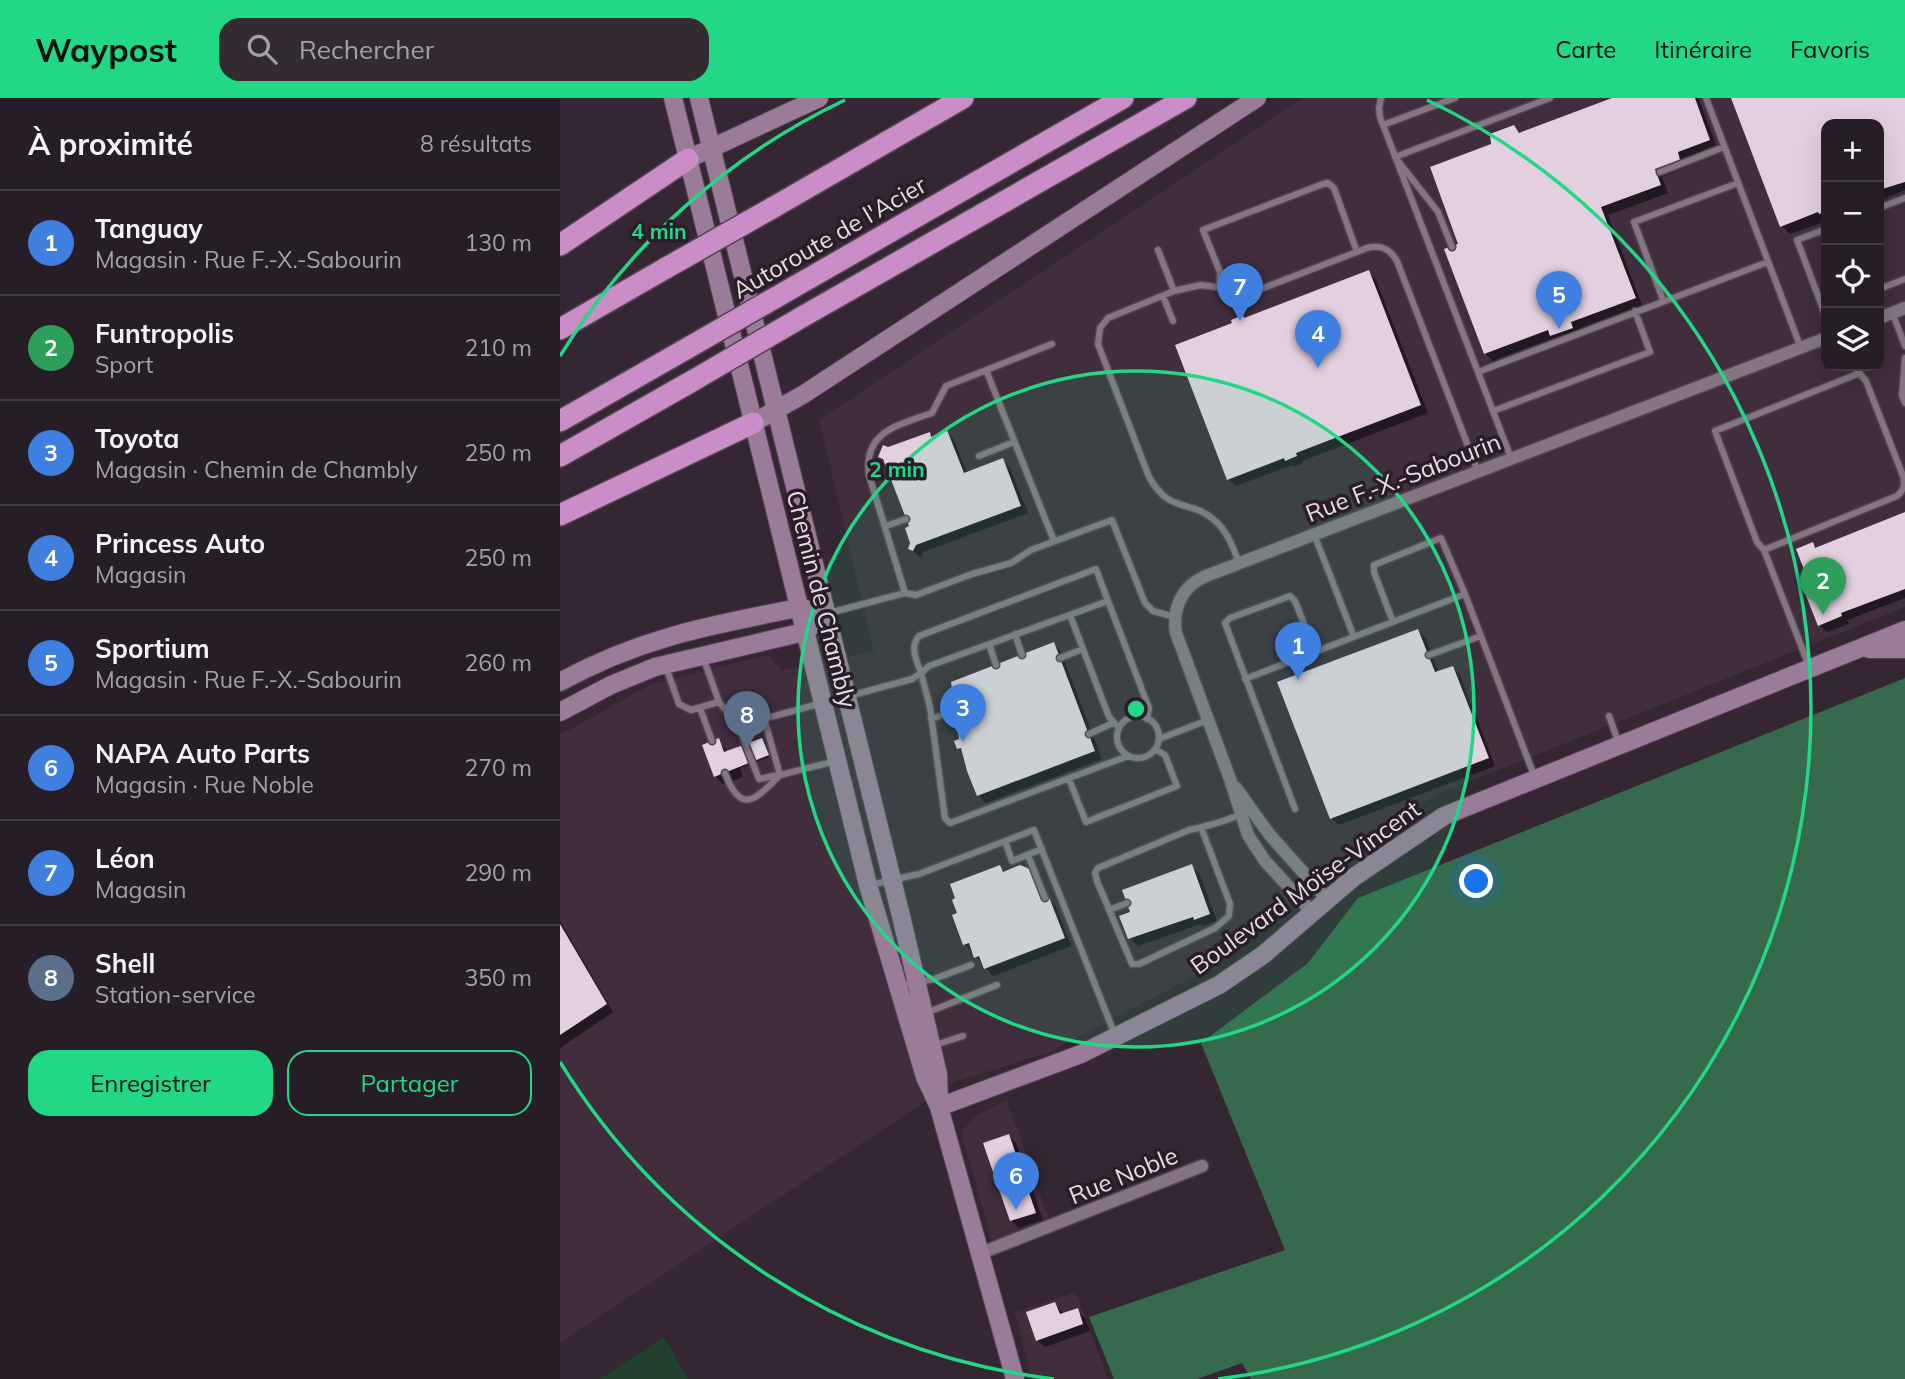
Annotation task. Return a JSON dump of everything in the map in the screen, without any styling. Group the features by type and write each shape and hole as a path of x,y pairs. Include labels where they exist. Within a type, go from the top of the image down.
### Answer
{"highway":[{"path":"560,329 963,98"},
{"name":"Autoroute de l'Acier","path":"560,421 1123,98"},
{"path":"560,456 1186,98"},
{"path":"560,245 688,159"},
{"path":"560,515 754,423"}],"street":[{"name":"Chemin de Chambly","path":"673,98 868,885 898,986 916,1017"},
{"name":"Chemin de Chambly","path":"699,98 892,881 916,983 916,1017 924,1047 938,1074 939,1108 1015,1379"},
{"path":"688,159 819,98"},
{"path":"754,423 778,410 1257,98"},
{"name":"Rue F.-X.-Sabourin","path":"1175,617 1178,602 1189,586 1200,578 1821,340"},
{"path":"560,682 605,658 661,638 799,608 827,613"},
{"path":"560,712 611,685 665,664 804,632 827,613"},
{"path":"1175,617 1175,633 1230,779 1246,812 1327,899"},
{"name":"Boulevard Moïse-Vincent","path":"939,1108 1063,1061 1179,1007 1234,975 1277,944 1365,869 1444,816 1905,630"},
{"name":"Boulevard Moïse-Vincent","path":"1859,649 1905,649"},
{"path":"1246,812 1248,835 1260,853 1312,912"},
{"name":"Rue Noble","path":"981,1253 1202,1166"}],"lane":[{"path":"1381,98 1379,108 1383,125 1511,458"},
{"path":"1383,125 1455,98"},
{"path":"1395,157 1550,98"},
{"path":"1706,98 1801,348"},
{"path":"1660,172 1724,147"},
{"path":"1395,157 1438,212 1451,247"},
{"path":"1219,288 1220,272 1203,230 1323,184 1328,183 1334,188 1357,252"},
{"path":"1663,300 1634,222 1738,183"},
{"path":"1884,206 1905,198"},
{"path":"1821,231 1797,240 1825,308"},
{"path":"1239,563 1229,540 1216,522 1206,514 1171,502 1151,481 1098,345 1100,328 1108,318 1174,291 1195,286 1253,292 1371,247 1390,251 1395,257 1478,471"},
{"path":"1158,250 1174,291"},
{"path":"1478,372 1768,262"},
{"path":"1884,287 1905,279"},
{"path":"1163,296 1173,321"},
{"path":"1899,310 1905,346"},
{"path":"1493,411 1650,352 1635,311"},
{"path":"905,593 868,464 875,440 889,429 932,413 946,386 1052,345"},
{"path":"1905,358 1902,396 1905,403"},
{"path":"986,370 1054,541"},
{"path":"1764,550 1897,495 1903,490 1903,475 1866,381 1860,373 1715,431 1810,668"},
{"path":"979,456 1014,442"},
{"path":"886,526 906,519"},
{"path":"827,613 905,593 916,594 1011,563 1031,550 1112,520 1144,603 1153,611 1175,617"},
{"path":"1314,534 1354,637"},
{"path":"1393,622 1374,567 1378,562 1441,538 1535,778"},
{"path":"1089,734 1137,717 1147,719 1155,726 1158,739 1155,749 1145,757 1128,756 950,823 945,818 932,719 914,643 916,638 1096,569 1149,708 1147,719"},
{"path":"1245,679 1465,594"},
{"path":"1295,809 1225,626 1228,620 1239,615 1287,596 1292,597 1315,652"},
{"path":"847,696 912,679 929,666 1108,601"},
{"path":"1070,615 1116,726 1119,745 1128,756"},
{"path":"1015,634 1022,654"},
{"path":"1429,656 1481,635"},
{"path":"989,644 996,664"},
{"path":"1060,658 1083,649"},
{"path":"703,655 719,702 738,726 759,779 837,761"},
{"path":"665,664 679,704 691,710 719,702"},
{"path":"738,726 822,703"},
{"path":"700,708 712,741"},
{"path":"932,719 954,711"},
{"path":"1609,716 1619,744"},
{"path":"764,718 780,775"},
{"path":"1158,739 1208,720"},
{"path":"1069,779 1086,822 1177,786 1165,755 1155,749"},
{"path":"725,773 734,792 751,800 758,797 780,775"},
{"path":"1200,827 1230,904 1231,913 1215,928 1134,965 1129,960 1096,876 1100,866 1189,830 1200,827 1217,825 1246,812"},
{"path":"868,885 919,874 1034,830 1116,1037"},
{"path":"1005,841 1012,861 1042,849"},
{"path":"1028,855 1045,898"},
{"path":"1109,910 1127,903"},
{"path":"898,986 934,979 971,965"},
{"path":"916,1017 997,985"},
{"path":"924,1047 963,1036"}],"shaded area":[{"path":"1302,98 1905,98 1905,607 1436,795 1357,848 1208,969 1048,1053 954,1082 560,1343 560,735 652,684 769,655 782,671 874,651 819,420"},
{"path":"1007,1100 1049,1220 992,1241 961,1132 976,1116"},
{"path":"1076,1292 1108,1379 1032,1379 1015,1312"}],"green space":[{"path":"1905,678 1905,1379 1251,1379 1242,1363 1197,1379 1114,1379 1089,1317 1285,1250 1201,1043 1308,963 1358,898"},
{"path":"664,1337 688,1379 600,1379"}],"building":[{"path":"1612,98 1695,98 1710,140 1678,152 1680,160 1655,169 1661,185 1601,207 1636,298 1571,322 1573,328 1550,336 1548,330 1484,354 1444,249 1458,244 1430,167 1491,144 1490,134 1514,125 1519,133"},
{"path":"1731,98 1905,98 1905,182 1884,188 1884,119 1821,119 1821,213 1818,212 1780,227"},
{"path":"1369,270 1421,405 1296,453 1297,456 1285,461 1284,458 1227,480 1175,345 1232,323 1231,320 1243,315 1244,318"},
{"path":"947,430 964,473 1003,458 1021,506 916,545 913,551 908,549 910,543 905,528 909,526 883,459 878,457 883,445 888,447 930,432 931,437"},
{"path":"1905,512 1905,589 1841,613 1842,616 1818,626 1805,593 1812,590 1796,549 1813,542 1815,548"},
{"path":"1418,629 1435,672 1453,666 1489,758 1330,819 1277,682"},
{"path":"1054,642 1095,751 977,796 961,748 957,749 954,741 959,739 951,682"},
{"path":"719,738 724,752 762,738 769,755 714,777 702,745"},
{"path":"1192,864 1210,914 1128,939 1119,916 1130,912 1122,890"},
{"path":"1000,865 1003,872 1020,865 1030,869 1041,900 1049,897 1065,938 984,969 979,956 974,958 969,943 963,945 952,915 957,913 950,884"},
{"path":"560,924 607,1004 560,1035"},
{"path":"1009,1134 1036,1213 1010,1221 983,1143"},
{"path":"1055,1302 1060,1314 1078,1308 1083,1324 1036,1341 1026,1312"}],"place":[{"name":"Léon","path":"1240,321"},
{"name":"Sportium","path":"1559,329"},
{"name":"Princess Auto","path":"1318,368"},
{"name":"Funtropolis","path":"1823,615"},
{"name":"Tanguay","path":"1298,680"},
{"name":"Toyota","path":"963,742"},
{"name":"Shell","path":"747,749"},
{"name":"NAPA Auto Parts","path":"1016,1210"}]}
